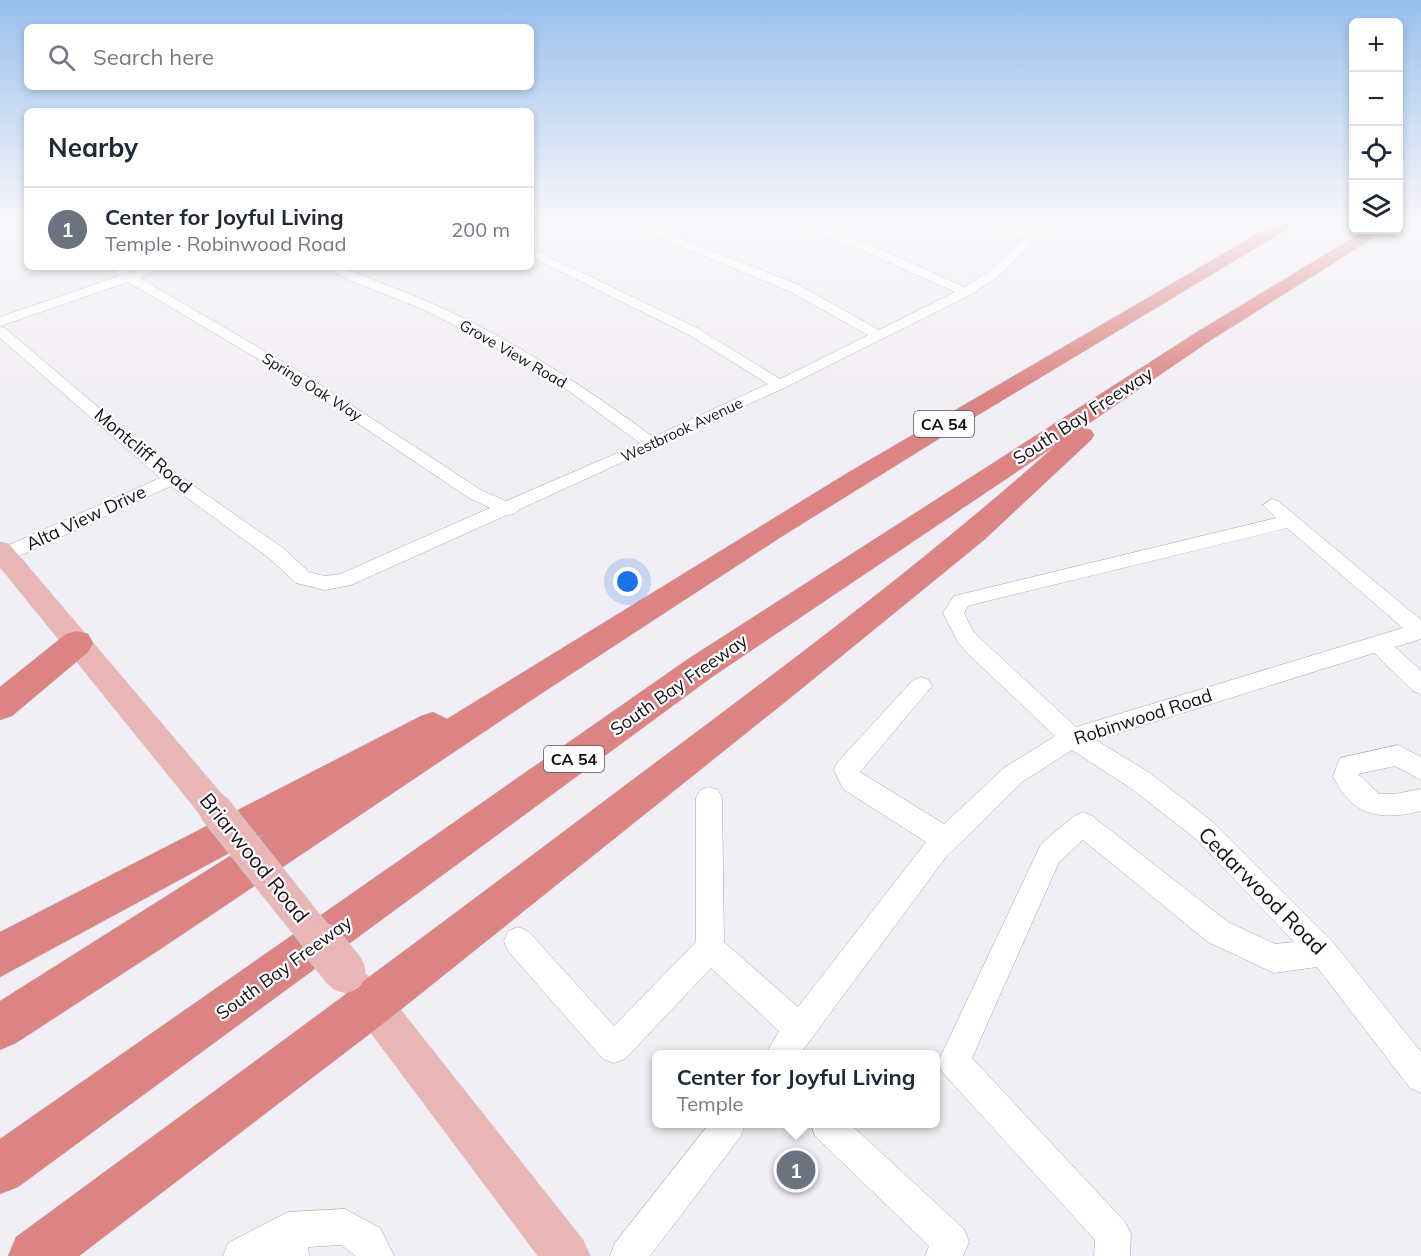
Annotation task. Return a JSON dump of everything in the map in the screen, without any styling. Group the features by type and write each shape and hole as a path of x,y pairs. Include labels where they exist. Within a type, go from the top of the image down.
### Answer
{"highway":[{"name":"CA 54","path":"0,1027 177,916 599,639 997,392 1194,278"},
{"name":"South Bay Freeway","path":"0,1169 700,668 1159,366 1301,278"},
{"path":"35,1256 359,988 783,685 958,546 1159,366"},
{"path":"0,955 599,639"},
{"path":"0,679 77,643"},
{"path":"0,706 77,643"}],"main road":[{"name":"Briarwood Road","path":"1,554 214,808 359,988 567,1256"}],"street":[{"path":"0,322 107,278"},
{"name":"Spring Oak Way","path":"131,278 297,376 475,494 508,510"},
{"name":"Grove View Road","path":"357,278 427,306 533,363 620,419 652,444"},
{"path":"583,278 694,332 779,385"},
{"path":"768,278 794,288 878,335"},
{"path":"933,278 965,292"},
{"name":"Westbrook Avenue","path":"292,565 303,578 325,583 344,580 508,510 779,385 965,292 988,278"},
{"name":"Montcliff Road","path":"0,331 124,435 172,479 292,565"},
{"name":"Alta View Drive","path":"1,554 172,479"},
{"path":"1272,505 1421,631"},
{"name":"Cedarwood Road","path":"1291,521 961,601 953,614 965,636 1072,738 1141,781 1205,831 1323,952 1421,1077"},
{"name":"Robinwood Road","path":"784,1050 945,840 1013,775 1072,738 1421,631"},
{"path":"1378,644 1421,685"},
{"path":"921,686 846,770 852,781 945,840"},
{"path":"1421,770 1398,755 1349,765 1345,776 1362,798 1384,808 1421,800"},
{"path":"518,941 614,1048 710,948 709,798"},
{"path":"1112,1256 1113,1234 954,1062 1050,853 1083,824 1218,932 1274,959 1323,952"},
{"path":"710,948 800,1029"},
{"path":"628,1256 726,1128"},
{"path":"831,1128 951,1242 943,1256"},
{"path":"241,1256 345,1227 368,1241 376,1256"}],"place":[{"name":"Center for Joyful Living","path":"796,1170"}]}
